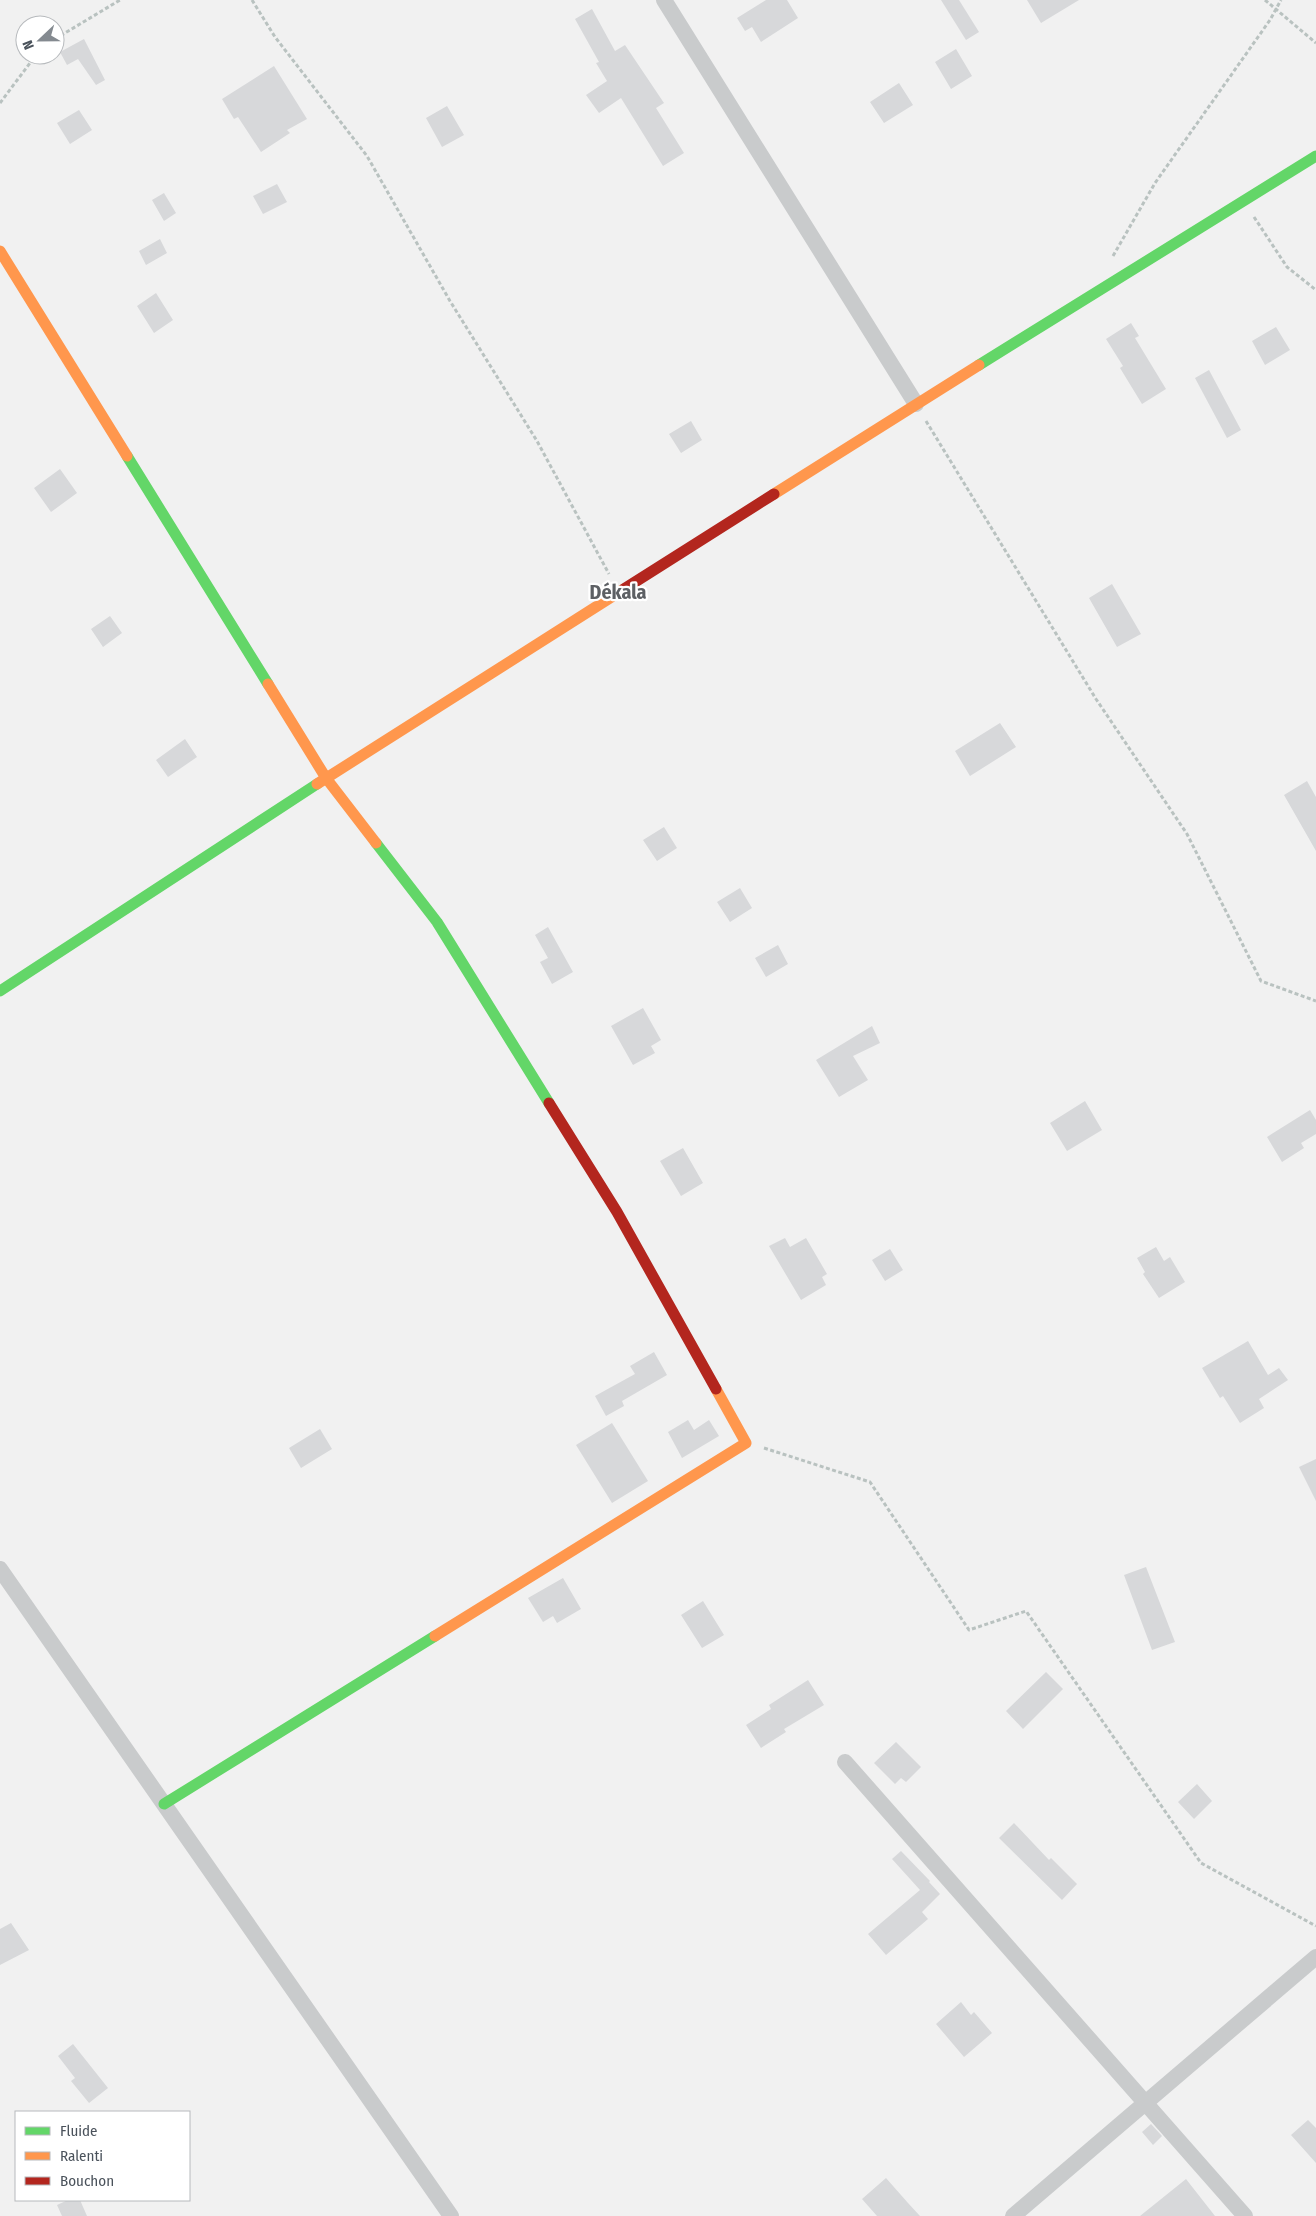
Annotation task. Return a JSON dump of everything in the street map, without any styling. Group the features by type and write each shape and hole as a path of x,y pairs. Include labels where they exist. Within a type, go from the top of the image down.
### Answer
{"street":[{"path":"664,0 916,404"},
{"path":"0,991 326,778 618,592 916,404 1316,156"},
{"path":"1,254 326,778 437,922 617,1212 746,1443 164,1804"},
{"path":"0,1569 451,2216"},
{"path":"845,1762 1245,2216"},
{"path":"1013,2216 1316,1957"}],"path":[{"path":"65,32 120,0"},
{"path":"252,0 275,37 367,156 450,301 537,440 618,592"},
{"path":"1265,0 1316,44"},
{"path":"1108,264 1155,183 1281,0"},
{"path":"0,103 28,65"},
{"path":"1243,202 1287,266 1316,290"},
{"path":"916,404 1096,699 1187,834 1261,981 1316,1001"},
{"path":"746,1443 870,1482 969,1630 1026,1611 1201,1863 1316,1926"}],"building":[{"path":"766,0 787,0 798,18 761,42 752,27 745,31 737,18"},
{"path":"941,0 959,0 979,32 966,40"},
{"path":"1027,0 1079,0 1041,23"},
{"path":"592,9 615,51 625,45 664,103 656,108 684,153 663,166 621,98 599,113 586,95 607,81 596,63 599,62 575,19"},
{"path":"84,39 105,80 96,85 78,59 67,65 65,61 65,49"},
{"path":"956,49 972,76 951,89 935,62"},
{"path":"274,66 307,119 287,130 290,133 261,152 238,117 234,119 222,99"},
{"path":"899,83 913,105 884,123 870,102"},
{"path":"447,106 464,135 442,147 426,118"},
{"path":"79,110 92,130 70,144 57,123"},
{"path":"277,184 287,202 263,214 253,196"},
{"path":"164,193 176,213 164,221 152,200"},
{"path":"160,239 167,253 146,265 139,251"},
{"path":"156,293 173,320 154,333 137,306"},
{"path":"1131,323 1139,336 1135,338 1166,389 1142,404 1120,368 1123,366 1106,339"},
{"path":"1276,327 1290,350 1265,365 1252,341"},
{"path":"1209,370 1241,430 1227,438 1195,378"},
{"path":"691,421 702,440 681,453 669,434"},
{"path":"60,469 77,493 51,512 34,488"},
{"path":"1112,584 1141,634 1117,647 1089,598"},
{"path":"110,616 122,633 103,647 91,629"},
{"path":"1000,723 1016,747 970,776 955,751"},
{"path":"185,739 197,757 168,777 156,760"},
{"path":"1307,781 1316,797 1316,851 1284,795"},
{"path":"664,827 677,848 657,861 643,840"},
{"path":"740,888 752,908 730,922 717,902"},
{"path":"548,927 573,972 552,984 540,962 548,958 535,935"},
{"path":"778,945 788,964 766,977 755,958"},
{"path":"643,1008 661,1040 651,1046 655,1053 633,1065 611,1026"},
{"path":"872,1026 880,1043 853,1056 868,1080 839,1097 816,1060"},
{"path":"1085,1101 1102,1130 1067,1151 1050,1123"},
{"path":"1310,1110 1316,1120 1316,1134 1301,1143 1304,1148 1282,1162 1267,1137"},
{"path":"683,1148 703,1183 681,1196 660,1161"},
{"path":"785,1238 790,1247 806,1238 827,1274 822,1277 826,1285 801,1300 769,1246"},
{"path":"1156,1247 1164,1261 1170,1257 1185,1282 1159,1298 1143,1274 1145,1272 1137,1258"},
{"path":"890,1249 903,1270 885,1281 872,1260"},
{"path":"1248,1341 1268,1375 1279,1368 1288,1380 1259,1399 1264,1408 1240,1423 1223,1396 1220,1398 1202,1368"},
{"path":"654,1352 667,1375 622,1401 624,1406 606,1416 595,1396 635,1374 630,1366"},
{"path":"688,1420 694,1430 709,1420 719,1436 682,1458 668,1432"},
{"path":"612,1423 648,1481 612,1503 576,1445"},
{"path":"320,1429 332,1449 301,1468 289,1448"},
{"path":"1316,1459 1316,1501 1299,1467"},
{"path":"1146,1567 1175,1642 1152,1650 1124,1575"},
{"path":"563,1578 581,1609 557,1623 553,1616 543,1622 528,1598"},
{"path":"703,1601 724,1635 702,1648 681,1615"},
{"path":"1046,1672 1063,1689 1023,1729 1006,1711"},
{"path":"808,1680 824,1705 784,1729 786,1732 761,1748 746,1725 771,1709 769,1705"},
{"path":"896,1742 921,1767 906,1782 901,1778 895,1784 874,1763"},
{"path":"1197,1784 1212,1801 1194,1819 1178,1802"},
{"path":"1014,1823 1049,1860 1051,1858 1077,1884 1062,1900 999,1838"},
{"path":"901,1851 940,1894 922,1912 928,1919 886,1955 868,1934 920,1890 892,1859"},
{"path":"11,1923 29,1950 0,1965 0,1929"},
{"path":"961,2002 971,2015 974,2012 992,2033 964,2057 936,2024"},
{"path":"73,2044 108,2088 89,2103 71,2081 75,2078 58,2056"},
{"path":"1308,2120 1316,2128 1316,2163 1291,2135"},
{"path":"1151,2124 1162,2136 1153,2145 1142,2132"},
{"path":"886,2178 920,2216 877,2216 862,2199"},
{"path":"1186,2179 1215,2216 1140,2216"},
{"path":"66,2201 80,2201 87,2216 62,2216 57,2205"}],"traffic: fast":[{"path":"979,365 1316,156"},
{"path":"127,456 268,684"},
{"path":"0,991 317,784"},
{"path":"376,843 437,922 549,1103"},
{"path":"164,1804 435,1636"}],"traffic: slow":[{"path":"0,251 127,456"},
{"path":"774,494 979,365"},
{"path":"317,784 624,589"},
{"path":"268,684 326,778 376,843"},
{"path":"435,1636 746,1443 716,1389"}],"traffic: jam":[{"path":"624,589 774,494"},
{"path":"549,1103 617,1212 716,1389"}],"district":[{"name":"Dékala","path":"618,592"}]}
